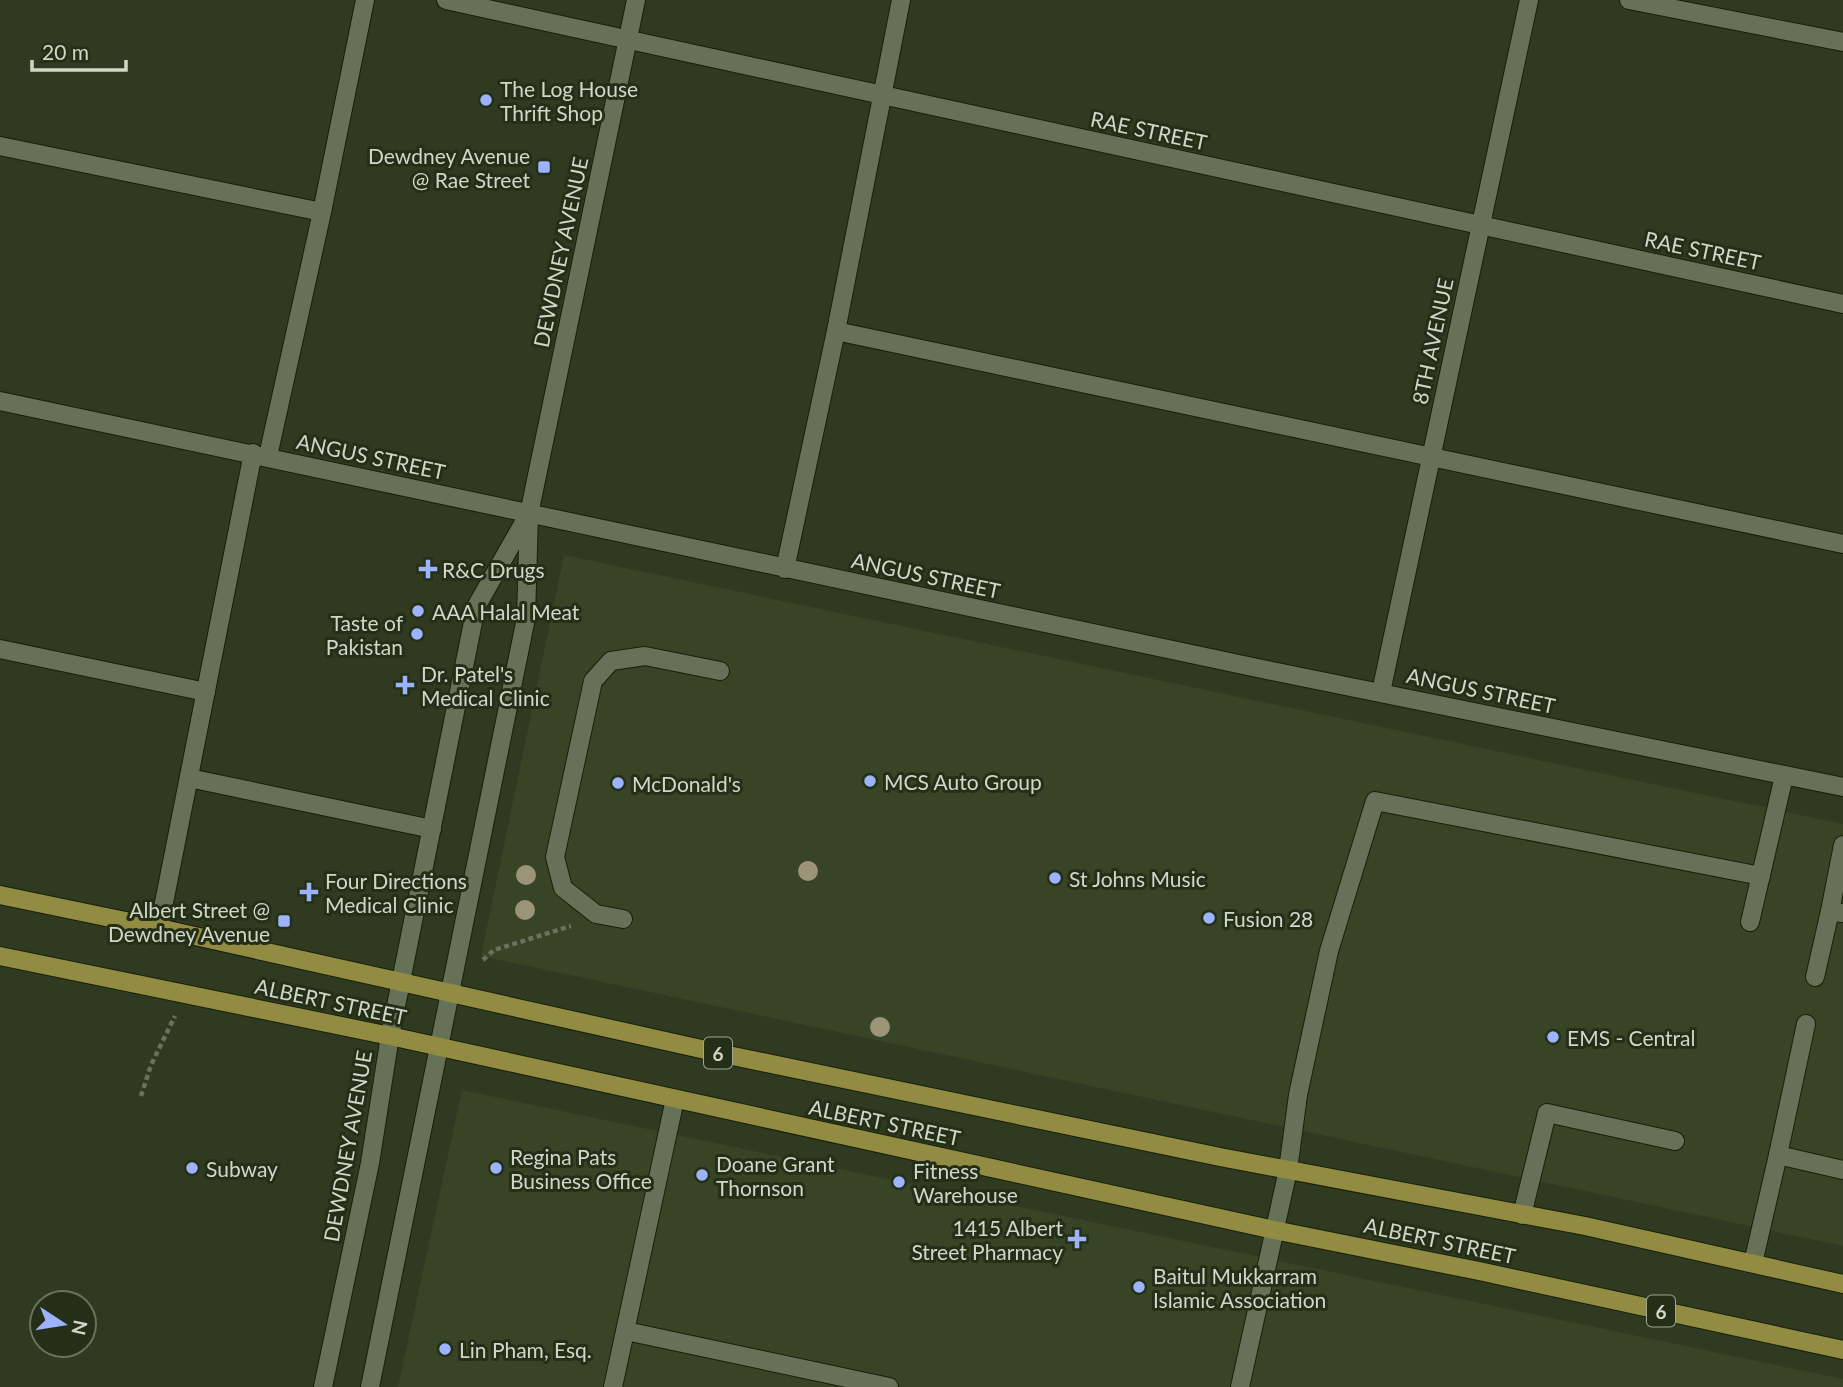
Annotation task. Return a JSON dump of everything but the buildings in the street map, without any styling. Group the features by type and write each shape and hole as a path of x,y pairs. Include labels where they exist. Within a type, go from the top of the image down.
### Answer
{"main road":[{"name":"ALBERT STREET","path":"0,895 728,1055 1288,1170 1522,1215 1843,1284"},
{"name":"ALBERT STREET","path":"0,956 390,1036 1274,1230 1479,1271 1843,1350"}],"street":[{"path":"159,928 206,692 261,455 322,212 365,0"},
{"name":"RAE STREET","path":"446,0 1843,304"},
{"name":"DEWDNEY AVENUE","path":"370,1387 526,618 529,514 636,0"},
{"path":"785,569 836,331 901,0"},
{"name":"8TH AVENUE","path":"1381,692 1529,0"},
{"path":"1629,0 1843,42"},
{"path":"0,146 322,212"},
{"path":"836,331 1843,544"},
{"name":"ANGUS STREET","path":"0,401 1236,664 1843,787"},
{"name":"DEWDNEY AVENUE","path":"323,1387 370,1163 390,1036 476,607 529,514"},
{"path":"0,649 206,692"},
{"path":"623,919 596,914 564,888 555,857 593,681 611,661 645,656 720,671"},
{"path":"1750,922 1784,776"},
{"path":"189,778 432,829"},
{"path":"1240,1387 1288,1170 1298,1095 1329,951 1375,802 1761,876"},
{"path":"1815,977 1836,912 1843,845"},
{"path":"1753,1263 1806,1024"},
{"path":"613,1387 675,1099"},
{"path":"1522,1215 1547,1113 1675,1141"},
{"path":"1778,1156 1843,1170"},
{"path":"625,1331 889,1387"}],"path":[{"path":"450,993 494,950 605,915"},
{"path":"141,1096 151,1065 187,994"}],"shaded area":[{"path":"564,555 1843,824 1843,1246 481,956"},
{"path":"462,1090 1843,1379 1843,1387 398,1387"}],"place":[{"name":"The Log House Thrift Shop","path":"486,100"},
{"name":"Dewdney Avenue @ Rae Street","path":"544,167"},
{"name":"R&C Drugs","path":"428,569"},
{"name":"AAA Halal Meat","path":"418,611"},
{"name":"Taste of Pakistan","path":"417,634"},
{"name":"Dr. Patel's Medical Clinic","path":"405,685"},
{"name":"MCS Auto Group","path":"870,781"},
{"name":"McDonald's","path":"618,783"},
{"name":"St Johns Music","path":"1055,878"},
{"name":"Four Directions Medical Clinic","path":"309,892"},
{"name":"Fusion 28","path":"1209,918"},
{"name":"Albert Street @ Dewdney Avenue","path":"284,921"},
{"name":"EMS - Central","path":"1553,1037"},
{"name":"Subway","path":"192,1168"},
{"name":"Regina Pats Business Office","path":"496,1168"},
{"name":"Doane Grant Thornson","path":"702,1175"},
{"name":"Fitness Warehouse","path":"899,1182"},
{"name":"1415 Albert Street Pharmacy","path":"1077,1239"},
{"name":"Baitul Mukkarram Islamic Association","path":"1139,1287"},
{"name":"Lin Pham, Esq.","path":"445,1349"}]}
